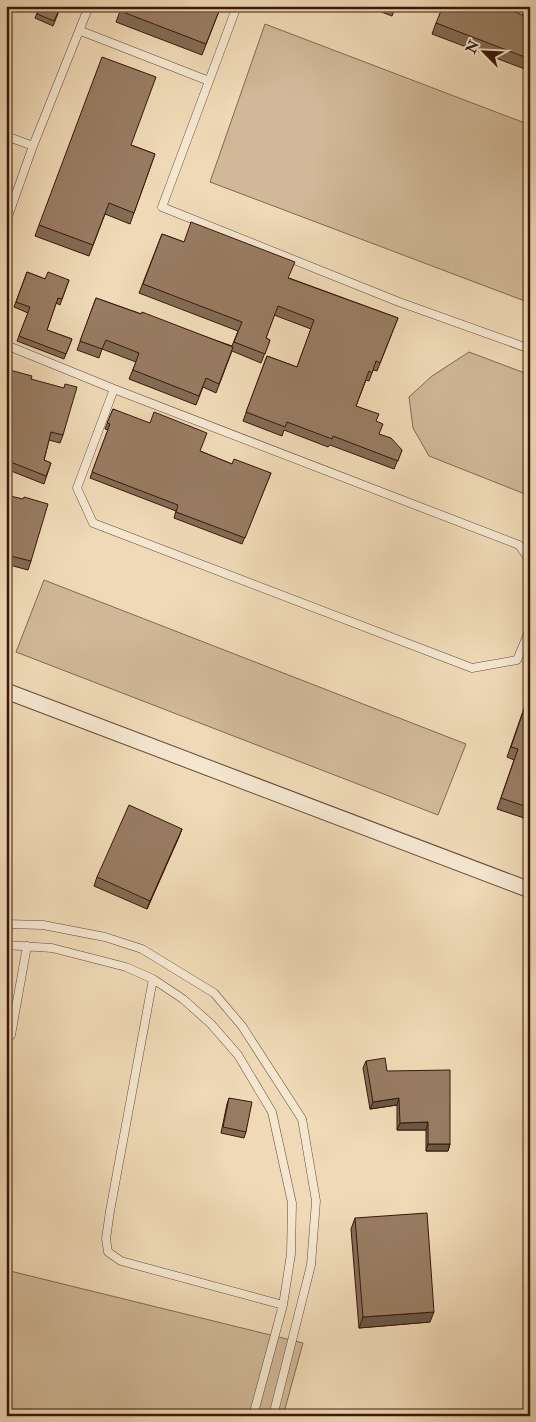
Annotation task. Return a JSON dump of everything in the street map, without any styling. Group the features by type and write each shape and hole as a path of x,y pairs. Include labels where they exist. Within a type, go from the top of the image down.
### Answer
{"street":[{"path":"6,691 530,890"}],"lane":[{"path":"6,222 33,146 89,6"},
{"path":"237,6 162,207 399,302 530,349"},
{"path":"516,6 530,12"},
{"path":"80,31 209,81"},
{"path":"6,136 33,146"},
{"path":"6,345 114,389 519,545 530,562"},
{"path":"114,389 76,488 93,523 472,668 517,660 530,629"},
{"path":"6,924 43,925 105,937 142,949 214,993 242,1026 302,1119 316,1201 311,1265 273,1416"},
{"path":"6,945 52,948 126,967 153,978 183,999 211,1024 238,1055 272,1112 292,1203 291,1254 283,1305 253,1416"},
{"path":"6,1041 11,1035 27,946"},
{"path":"153,978 110,1211 106,1239 108,1252 121,1261 283,1305"}],"shaded area":[{"path":"265,24 530,125 530,303 210,182"},
{"path":"469,352 530,375 530,496 429,456 413,428 409,397 432,376"},
{"path":"44,580 466,744 438,815 16,652"},
{"path":"6,1270 303,1343 283,1416 6,1416"}],"building":[{"path":"40,6 61,6 54,21 37,14"},
{"path":"122,6 221,6 206,44 120,11"},
{"path":"383,6 396,6 394,11"},
{"path":"443,6 500,6 530,18 530,59 436,23"},
{"path":"102,57 156,77 131,145 155,154 134,213 109,203 93,245 39,225"},
{"path":"191,222 295,262 288,278 398,318 380,363 376,361 372,373 369,371 356,406 379,414 376,421 383,424 379,434 391,438 402,450 398,461 333,436 332,439 287,422 285,427 246,412 267,356 297,367 314,320 278,306 266,338 270,340 265,354 234,342 242,322 143,284 162,234 184,242"},
{"path":"27,272 45,279 48,272 69,280 62,299 58,298 47,330 72,339 66,354 19,336 30,307 16,302"},
{"path":"96,298 141,314 142,312 233,347 219,384 206,378 199,396 133,370 139,353 106,340 102,349 80,341"},
{"path":"6,369 32,376 31,379 64,388 65,384 77,387 63,435 51,432 44,460 51,463 46,476 8,461 6,465"},
{"path":"113,409 150,423 154,412 207,433 200,451 232,464 234,459 271,473 245,538 176,512 178,505 92,472 110,424 107,423"},
{"path":"6,495 23,499 24,497 48,504 31,561 6,555"},
{"path":"530,692 530,808 501,798 518,749 511,747"},
{"path":"129,805 182,829 150,901 97,877"},
{"path":"385,1058 387,1071 450,1070 450,1144 428,1144 428,1122 400,1123 399,1098 373,1102 366,1061"},
{"path":"229,1098 252,1102 246,1132 223,1127"},
{"path":"427,1213 434,1312 363,1317 355,1218"}]}
